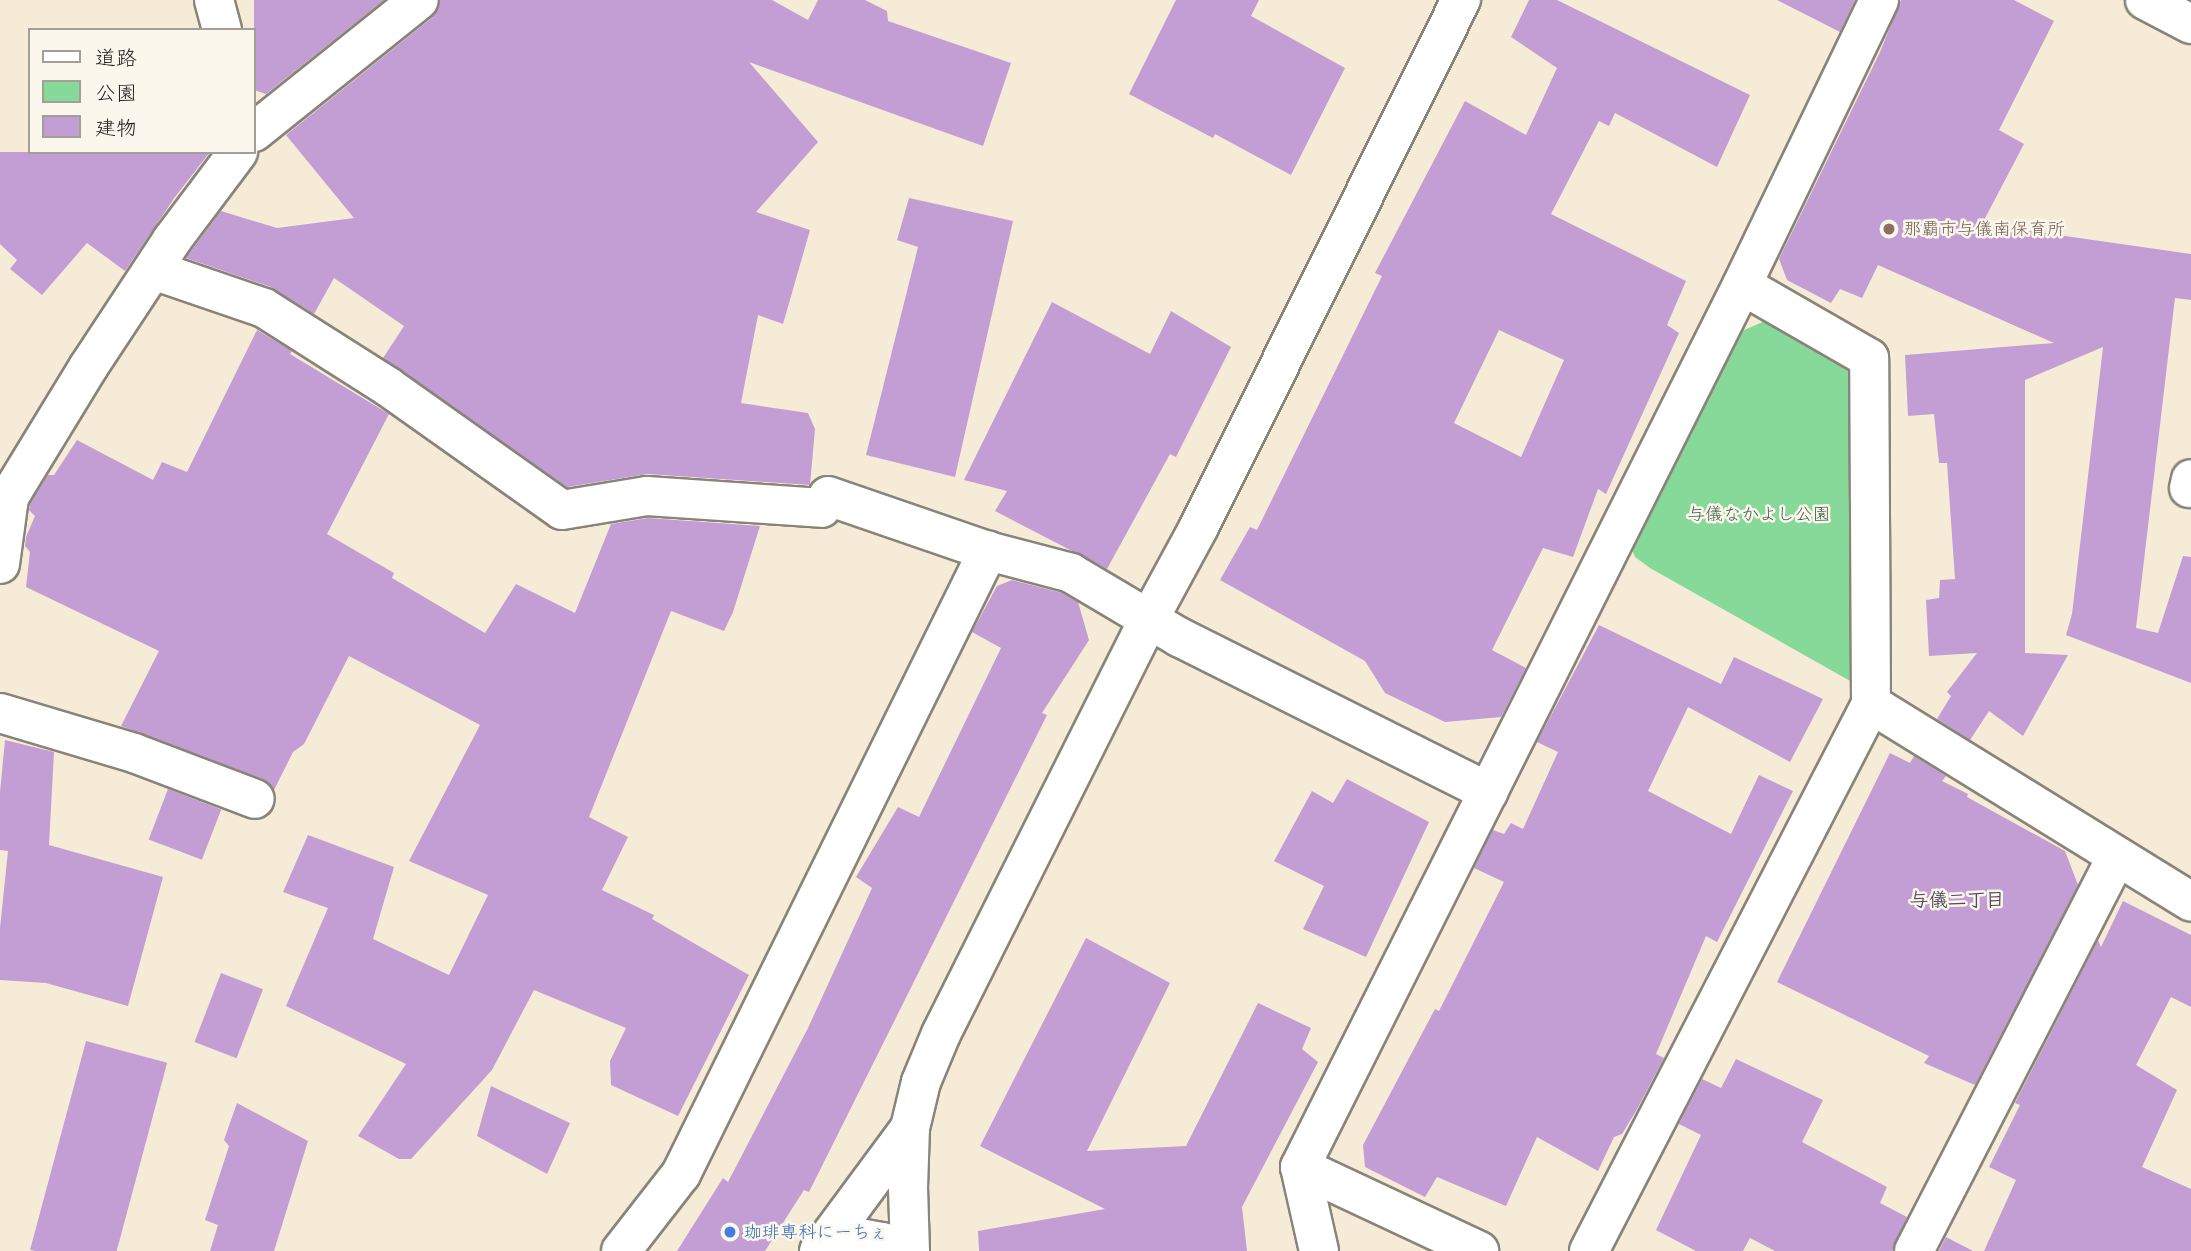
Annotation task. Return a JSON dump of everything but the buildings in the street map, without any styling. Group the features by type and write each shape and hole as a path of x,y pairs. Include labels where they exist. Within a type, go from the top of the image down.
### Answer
{"street":[{"path":"214,0 221,28"},
{"path":"256,130 419,0"},
{"path":"910,1251 910,1128 921,1082 942,1034 1149,619 1199,527 1461,0"},
{"path":"1319,1251 1300,1167 1742,285 1879,0"},
{"path":"2145,0 2191,24"},
{"path":"0,564 9,497 153,270 237,154"},
{"path":"153,270 264,308 387,386 562,510 647,496 825,502 1071,573 1179,637 1488,792"},
{"path":"1589,1251 1871,704 1869,358 1742,285"},
{"path":"621,1251 681,1174 988,551"},
{"path":"1871,704 2191,902"},
{"path":"0,713 134,753 255,799"},
{"path":"1914,1251 2116,858"},
{"path":"823,1247 910,1128"},
{"path":"1300,1167 1479,1251"},
{"path":"823,1247 854,1237 883,1242 896,1251"}],"green space":[{"name":"与儀なかよし公園","path":"1765,321 1841,358 1857,385 1852,682 1650,568 1635,557 1630,544 1737,333"}],"place":[{"name":"那覇市与儀南保育所","path":"1889,229"},
{"name":"珈琲専科にーちぇ","path":"730,1232"}],"district":[{"name":"与儀二丁目","path":"1957,900"}]}
